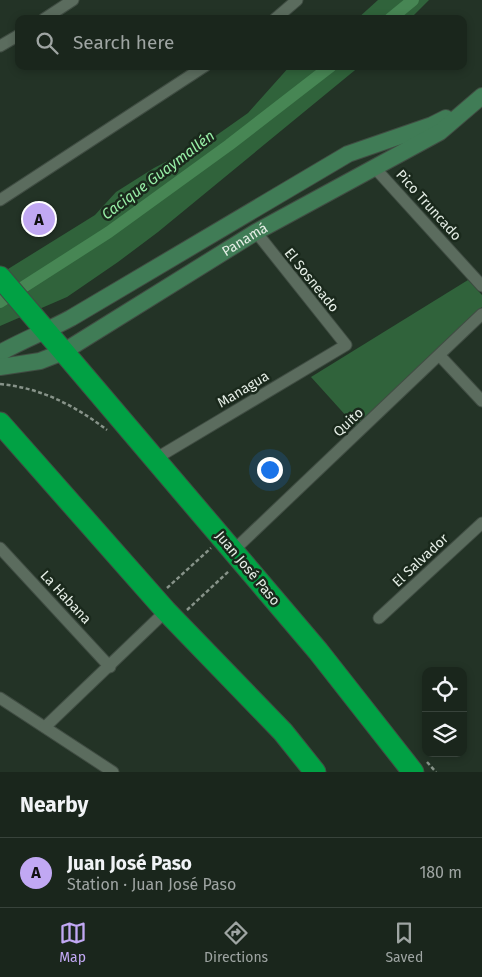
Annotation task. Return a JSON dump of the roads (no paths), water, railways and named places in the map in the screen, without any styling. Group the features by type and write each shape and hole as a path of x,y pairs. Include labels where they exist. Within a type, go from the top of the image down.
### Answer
{"highway":[{"name":"Juan José Paso","path":"0,277 155,459 223,547 332,668 413,772"},
{"path":"0,423 165,610 283,732 315,772"}],"street":[{"path":"50,15 74,0"},
{"path":"280,15 297,0"},
{"path":"0,46 15,37"},
{"path":"0,200 199,70"},
{"name":"Panamá","path":"0,367 40,361 62,352 256,232 440,132 482,96"},
{"name":"Panamá","path":"0,353 27,338 46,332 348,154 432,125 482,96"},
{"name":"Pico Truncado","path":"374,167 482,286"},
{"name":"El Sosneado","path":"256,232 346,345"},
{"name":"Quito","path":"223,547 440,356 482,314"},
{"name":"Managua","path":"155,459 346,345"},
{"path":"440,356 482,401"},
{"name":"El Salvador","path":"379,618 482,523"},
{"name":"La Habana","path":"0,548 110,667"},
{"path":"45,727 110,667 165,610"},
{"path":"0,698 113,772"}],"waterway":[{"name":"Cacique Guaymallén","path":"395,15 413,0"},
{"name":"Cacique Guaymallén","path":"0,302 109,232 229,145 326,70"}],"place":[{"name":"Juan José Paso","path":"39,219"}]}
